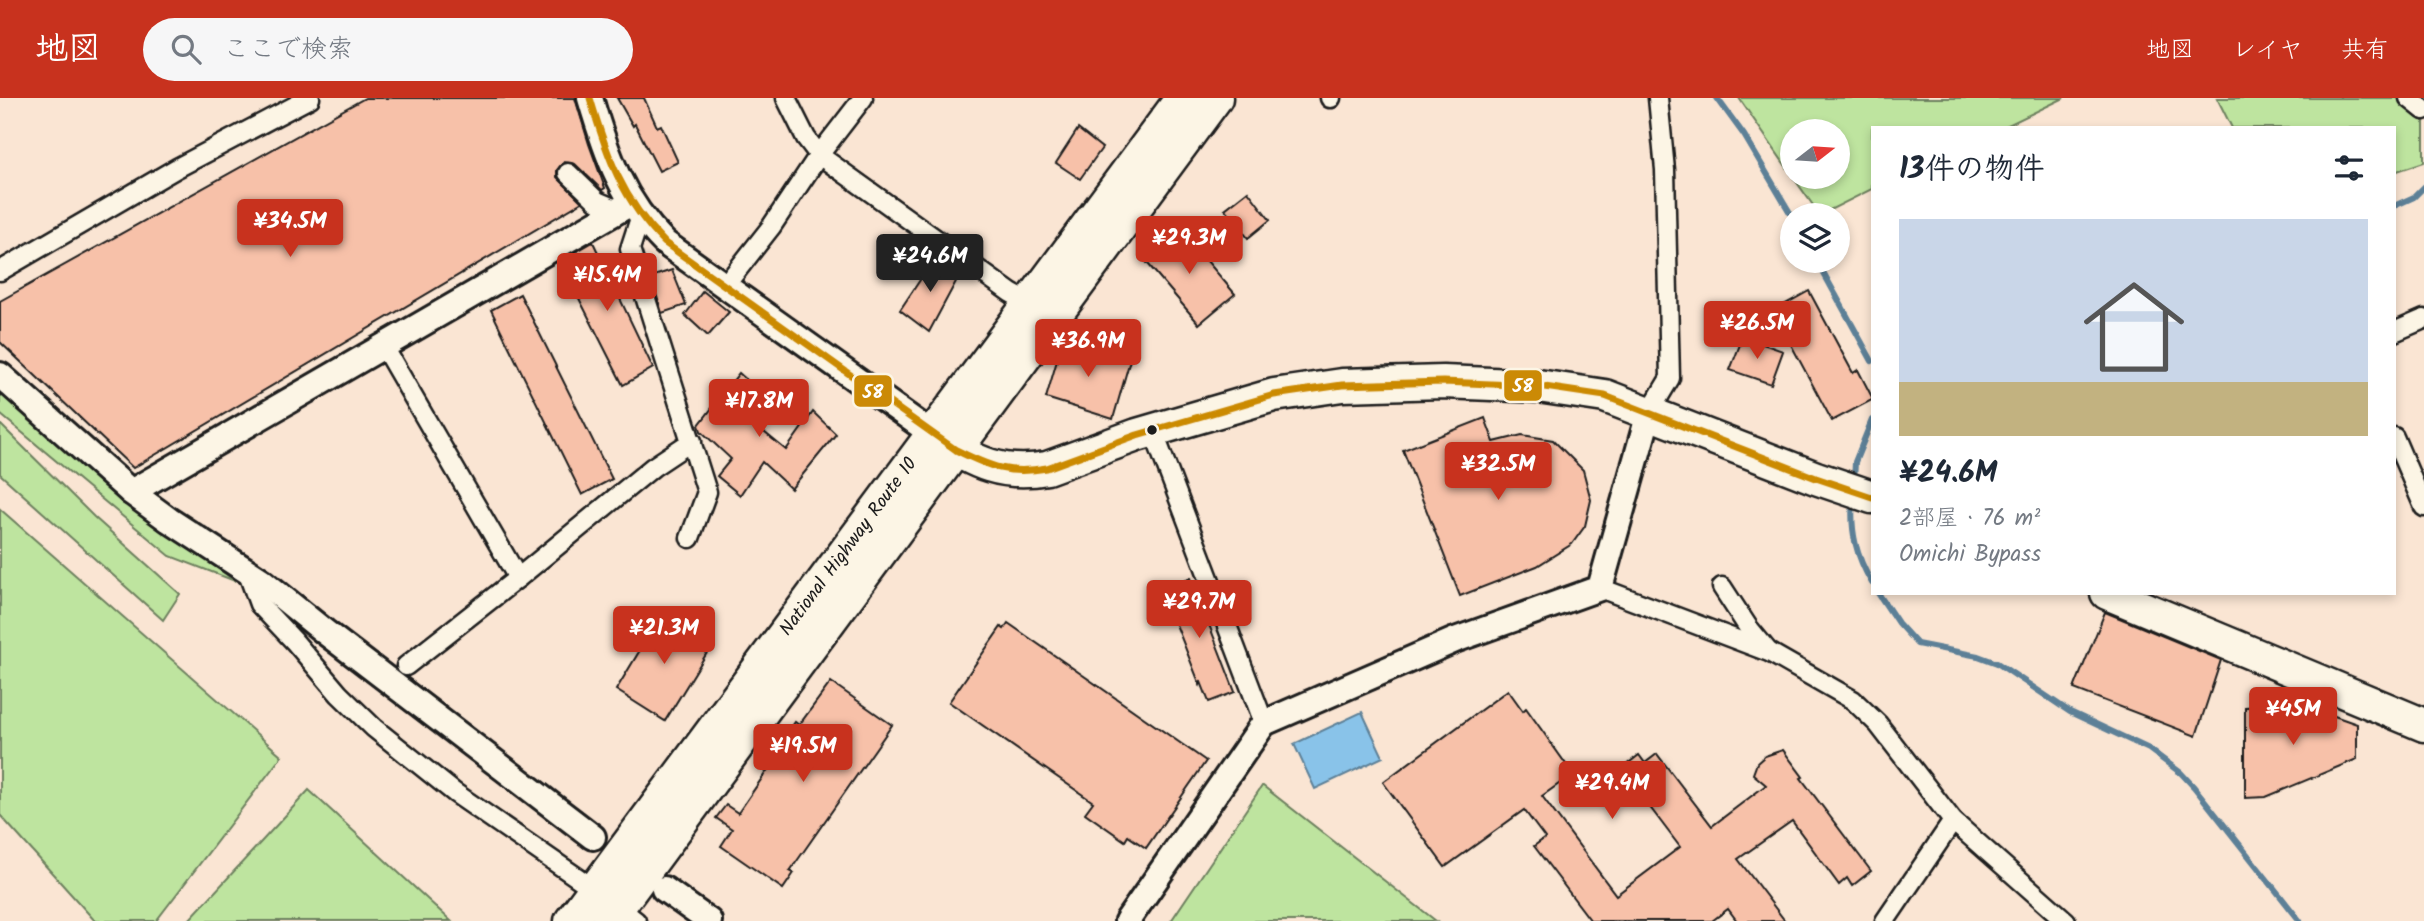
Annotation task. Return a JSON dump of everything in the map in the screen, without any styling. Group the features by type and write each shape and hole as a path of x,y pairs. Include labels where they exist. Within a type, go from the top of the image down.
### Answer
{"highway":[{"path":"944,449 1029,303 1182,98"},
{"path":"944,449 1216,98"},
{"name":"National Highway Route 10","path":"944,449 997,469 1040,469 1137,435 1274,395 1342,385 1443,382 1538,386 1605,396 1871,497"},
{"name":"National Highway Route 10","path":"944,449 996,485 1024,485 1056,478 1158,444 1278,414 1345,406 1527,401 1602,411 1649,413"},
{"name":"National Highway Route 10","path":"602,911 944,449"},
{"path":"2112,595 2424,725"}],"street":[{"path":"0,271 177,168 310,98"},
{"path":"590,98 606,150 630,209 631,249 707,492 690,538"},
{"path":"786,98 806,138 819,155 1011,293 1029,303"},
{"path":"724,287 771,227 819,155 863,98"},
{"path":"1600,588 1649,413 1670,378 1665,170 1658,98"},
{"path":"2409,98 2424,110"},
{"path":"568,173 597,201 630,209 666,243 944,449"},
{"path":"131,492 630,209"},
{"path":"2396,331 2424,319"},
{"path":"384,347 518,578"},
{"path":"0,375 131,492 247,570 487,758 593,837"},
{"path":"406,666 653,467 692,441"},
{"path":"2396,442 2424,507"},
{"path":"1158,444 1264,723"},
{"path":"247,570 259,604 365,720 602,911"},
{"path":"1722,587 1748,627 1769,652"},
{"path":"1127,921 1264,723 1455,640 1600,588 1769,652 1853,700 1878,724 1953,821 2066,921"},
{"path":"1885,921 1953,821"},
{"path":"664,889 709,921"}],"green space":[{"path":"1739,98 2064,98 2006,126 1871,126 1871,190 1844,203 1811,203 1802,189 1850,189 1850,119 1780,119 1780,158"},
{"path":"2217,98 2403,98 2424,114 2424,162 2396,171 2396,126 2231,126"},
{"path":"0,379 125,500 235,581 170,556 0,414"},
{"path":"0,424 94,517 180,594 163,620 0,474"},
{"path":"0,509 282,756 156,921 95,921 0,815"},
{"path":"1263,786 1436,921 1171,921"},
{"path":"309,790 451,921 188,921"}],"water":[{"path":"1362,712 1383,757 1315,789 1294,744"}],"building":[{"path":"365,98 575,98 605,188 602,190 575,164 564,162 557,170 557,177 582,202 133,468 0,342 0,301"},
{"path":"617,98 644,98 657,127 661,125 678,162 659,171 635,124 633,126"},
{"path":"1078,129 1102,148 1080,179 1056,163"},
{"path":"1248,191 1270,220 1248,238 1225,209"},
{"path":"1179,228 1235,294 1199,324 1143,258"},
{"path":"593,242 653,368 623,385 560,261"},
{"path":"936,256 959,276 929,332 900,310"},
{"path":"672,270 686,305 662,313 651,277"},
{"path":"703,291 729,312 708,336 685,315"},
{"path":"1809,291 1853,373 1858,370 1871,395 1871,401 1832,421 1773,311"},
{"path":"520,294 612,479 582,495 491,310"},
{"path":"1743,337 1783,351 1771,384 1730,370"},
{"path":"1063,340 1130,360 1113,419 1046,398"},
{"path":"739,373 766,397 748,419 786,450 813,412 836,434 791,489 762,462 740,495 717,476 731,459 701,431 699,425"},
{"path":"1485,418 1494,442 1522,435 1553,440 1583,470 1591,500 1585,526 1572,544 1537,566 1460,596 1403,450"},
{"path":"1191,578 1235,692 1209,702 1162,589"},
{"path":"663,612 713,643 665,721 616,690"},
{"path":"2105,612 2221,660 2196,736 2074,689"},
{"path":"1008,623 1206,761 1146,848 1128,836 1125,841 1085,813 1093,802 949,702 1001,627 1004,629"},
{"path":"831,682 892,725 790,871 794,873 783,889 721,846 732,829 716,818 726,805 738,813 780,752 776,749 795,722 799,725"},
{"path":"1508,690 1523,711 1526,708 1573,774 1542,796 1616,895 1680,847 1621,769 1639,755 1645,763 1657,754 1712,826 1766,785 1753,774 1757,763 1765,756 1783,750 1871,871 1852,886 1847,878 1839,885 1792,821 1738,859 1785,921 1737,921 1728,909 1712,921 1591,921 1534,846 1545,838 1524,810 1445,867 1383,782"},
{"path":"2292,701 2357,724 2357,759 2266,797 2245,798 2245,707 2291,705"}],"waterway":[{"path":"1717,98 1744,135 1784,203"},
{"path":"2396,205 2414,197 2424,187"},
{"path":"1824,273 1871,359"},
{"path":"1854,481 1855,462 1871,422"},
{"path":"1853,499 1855,543 1871,581"},
{"path":"1879,595 1898,623 1917,644 1978,656 1997,663 2070,712 2149,749 2181,773 2300,921"}],"transit line":[{"name":"58","path":"590,98 610,158 627,194 665,243 956,450 990,465 1022,471 1047,468 1137,435 1274,395 1342,385 1443,382 1538,386 1605,396 1871,497"}]}
